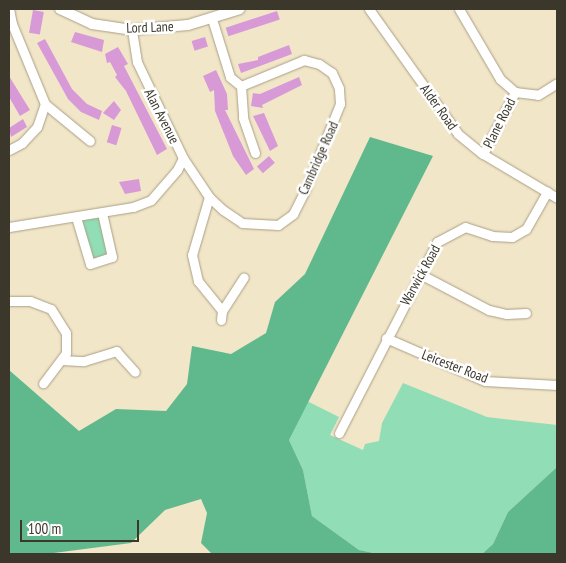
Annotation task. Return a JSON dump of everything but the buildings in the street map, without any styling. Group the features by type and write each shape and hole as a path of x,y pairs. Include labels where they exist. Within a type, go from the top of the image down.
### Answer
{"street":[{"path":"9,9 12,24 45,104 90,141"},
{"name":"Lord Lane","path":"60,9 92,24 132,30 161,29 212,19 240,9"},
{"name":"Alder Road","path":"368,9 458,134 483,154 557,198"},
{"path":"459,9 500,79 515,92 538,95 557,83"},
{"path":"212,19 230,77 242,86 243,118 255,153"},
{"name":"Alan Avenue","path":"9,227 102,213 151,200 177,170 183,158 137,62 132,30"},
{"name":"Cambridge Road","path":"183,158 209,198 242,223 258,226 278,225 286,221 306,188 336,119 339,88 332,73 319,64 304,60 242,86"},
{"name":"Plane Road","path":"483,154 515,92"},
{"path":"9,150 22,143 37,127 45,104"},
{"name":"Warwick Road","path":"339,433 386,338 437,242 465,227 492,236 512,237 526,229 547,192"},
{"path":"209,198 192,255 198,281 222,316 244,277"},
{"path":"76,216 90,264 112,257 102,213"},
{"path":"420,274 489,310 507,314 526,313"},
{"path":"9,301 30,301 51,309 66,333 66,353 43,383"},
{"name":"Leicester Road","path":"386,338 485,381 557,385"},
{"path":"62,360 84,361 116,351 135,372"}],"green space":[{"path":"370,137 433,156 289,440 303,470 312,516 359,550 378,554 212,554 201,543 207,513 201,499 165,510 131,543 46,554 9,554 9,370 79,431 116,409 166,411 187,384 192,346 231,354 266,333 275,302 305,274"},
{"path":"100,215 108,255 94,261 79,218"},
{"path":"403,383 487,417 557,425 557,467 508,512 493,544 482,554 378,554 359,550 312,516 303,470 289,440 307,401 339,417 330,435 363,450 365,444 379,441 382,423"},
{"path":"557,467 557,554 482,554 493,544 508,512"}]}
